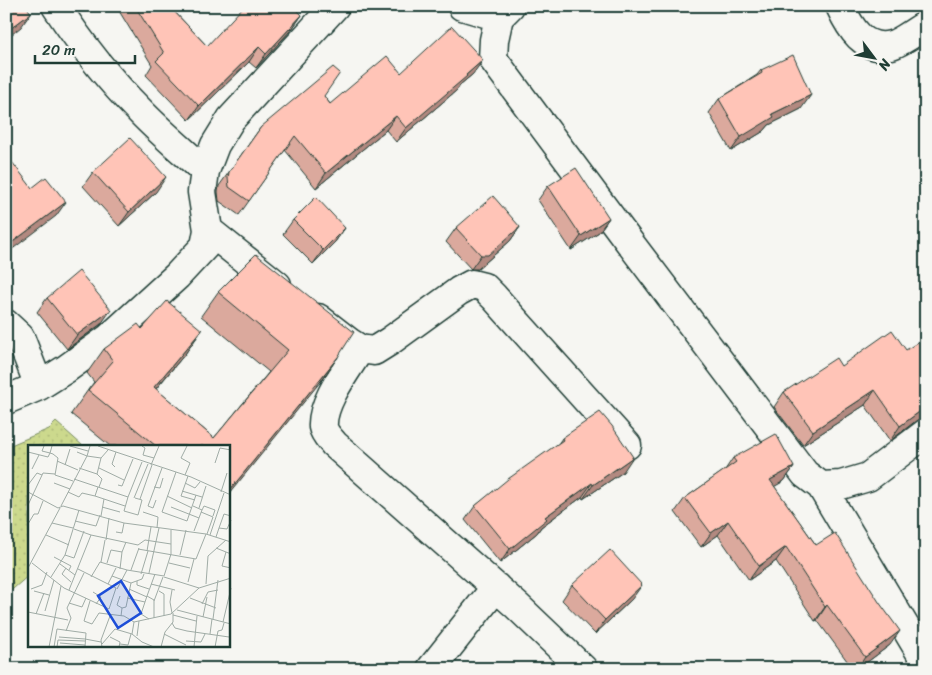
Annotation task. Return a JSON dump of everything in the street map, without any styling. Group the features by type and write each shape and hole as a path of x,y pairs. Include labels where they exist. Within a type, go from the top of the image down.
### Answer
{"street":[{"path":"56,6 77,38 140,111 205,171"},
{"path":"6,400 39,386 110,338 177,276 205,246 208,230 202,192 205,171 214,146 231,118 335,6"},
{"path":"462,6 504,12 494,40 493,60 626,239 806,474 821,486 926,662"},
{"path":"840,6 847,22 860,38 874,46 893,45 926,25"},
{"path":"208,230 342,337 360,349 374,350 390,341 472,284 484,287 627,445"},
{"path":"6,324 20,337 39,386"},
{"path":"360,349 328,400 324,414 323,430 334,444 496,587 583,669"},
{"path":"821,486 841,485 868,477 926,433"},
{"path":"430,669 496,587"}],"green space":[{"path":"56,422 82,445 28,445 28,576 6,595 6,447 49,429"}],"building":[{"path":"6,6 26,6 31,13 6,32"},
{"path":"135,6 169,6 207,46 244,6 293,6 302,15 266,54 259,47 199,106 156,61 164,53"},
{"path":"452,26 483,60 406,128 396,116 326,173 295,136 249,201 229,187 229,172 261,127 333,67 340,73 324,96 330,104 387,56 401,73"},
{"path":"793,55 811,95 772,114 774,117 741,137 719,99 762,73 761,70"},
{"path":"130,138 166,177 129,212 93,172"},
{"path":"6,157 32,188 46,177 66,202 6,247"},
{"path":"576,168 609,218 581,236 548,186"},
{"path":"493,196 520,227 488,255 481,255 456,228"},
{"path":"316,197 345,228 323,250 293,220"},
{"path":"256,254 354,332 338,357 230,490 230,445 155,445 88,390 113,361 104,349 138,324 142,329 167,301 202,330 154,387 214,438 288,350 218,292"},
{"path":"79,271 111,310 77,335 47,298"},
{"path":"892,330 906,350 926,337 926,407 900,426 875,390 813,431 784,392 836,358 841,366"},
{"path":"600,412 633,457 593,485 592,483 545,517 547,519 510,549 475,506 508,479 563,440 562,438"},
{"path":"776,434 794,467 770,480 816,545 835,533 900,631 865,657 827,605 825,607 786,547 759,566 728,521 711,533 685,498 736,462 733,458"},
{"path":"610,550 642,585 605,620 572,585"}]}
